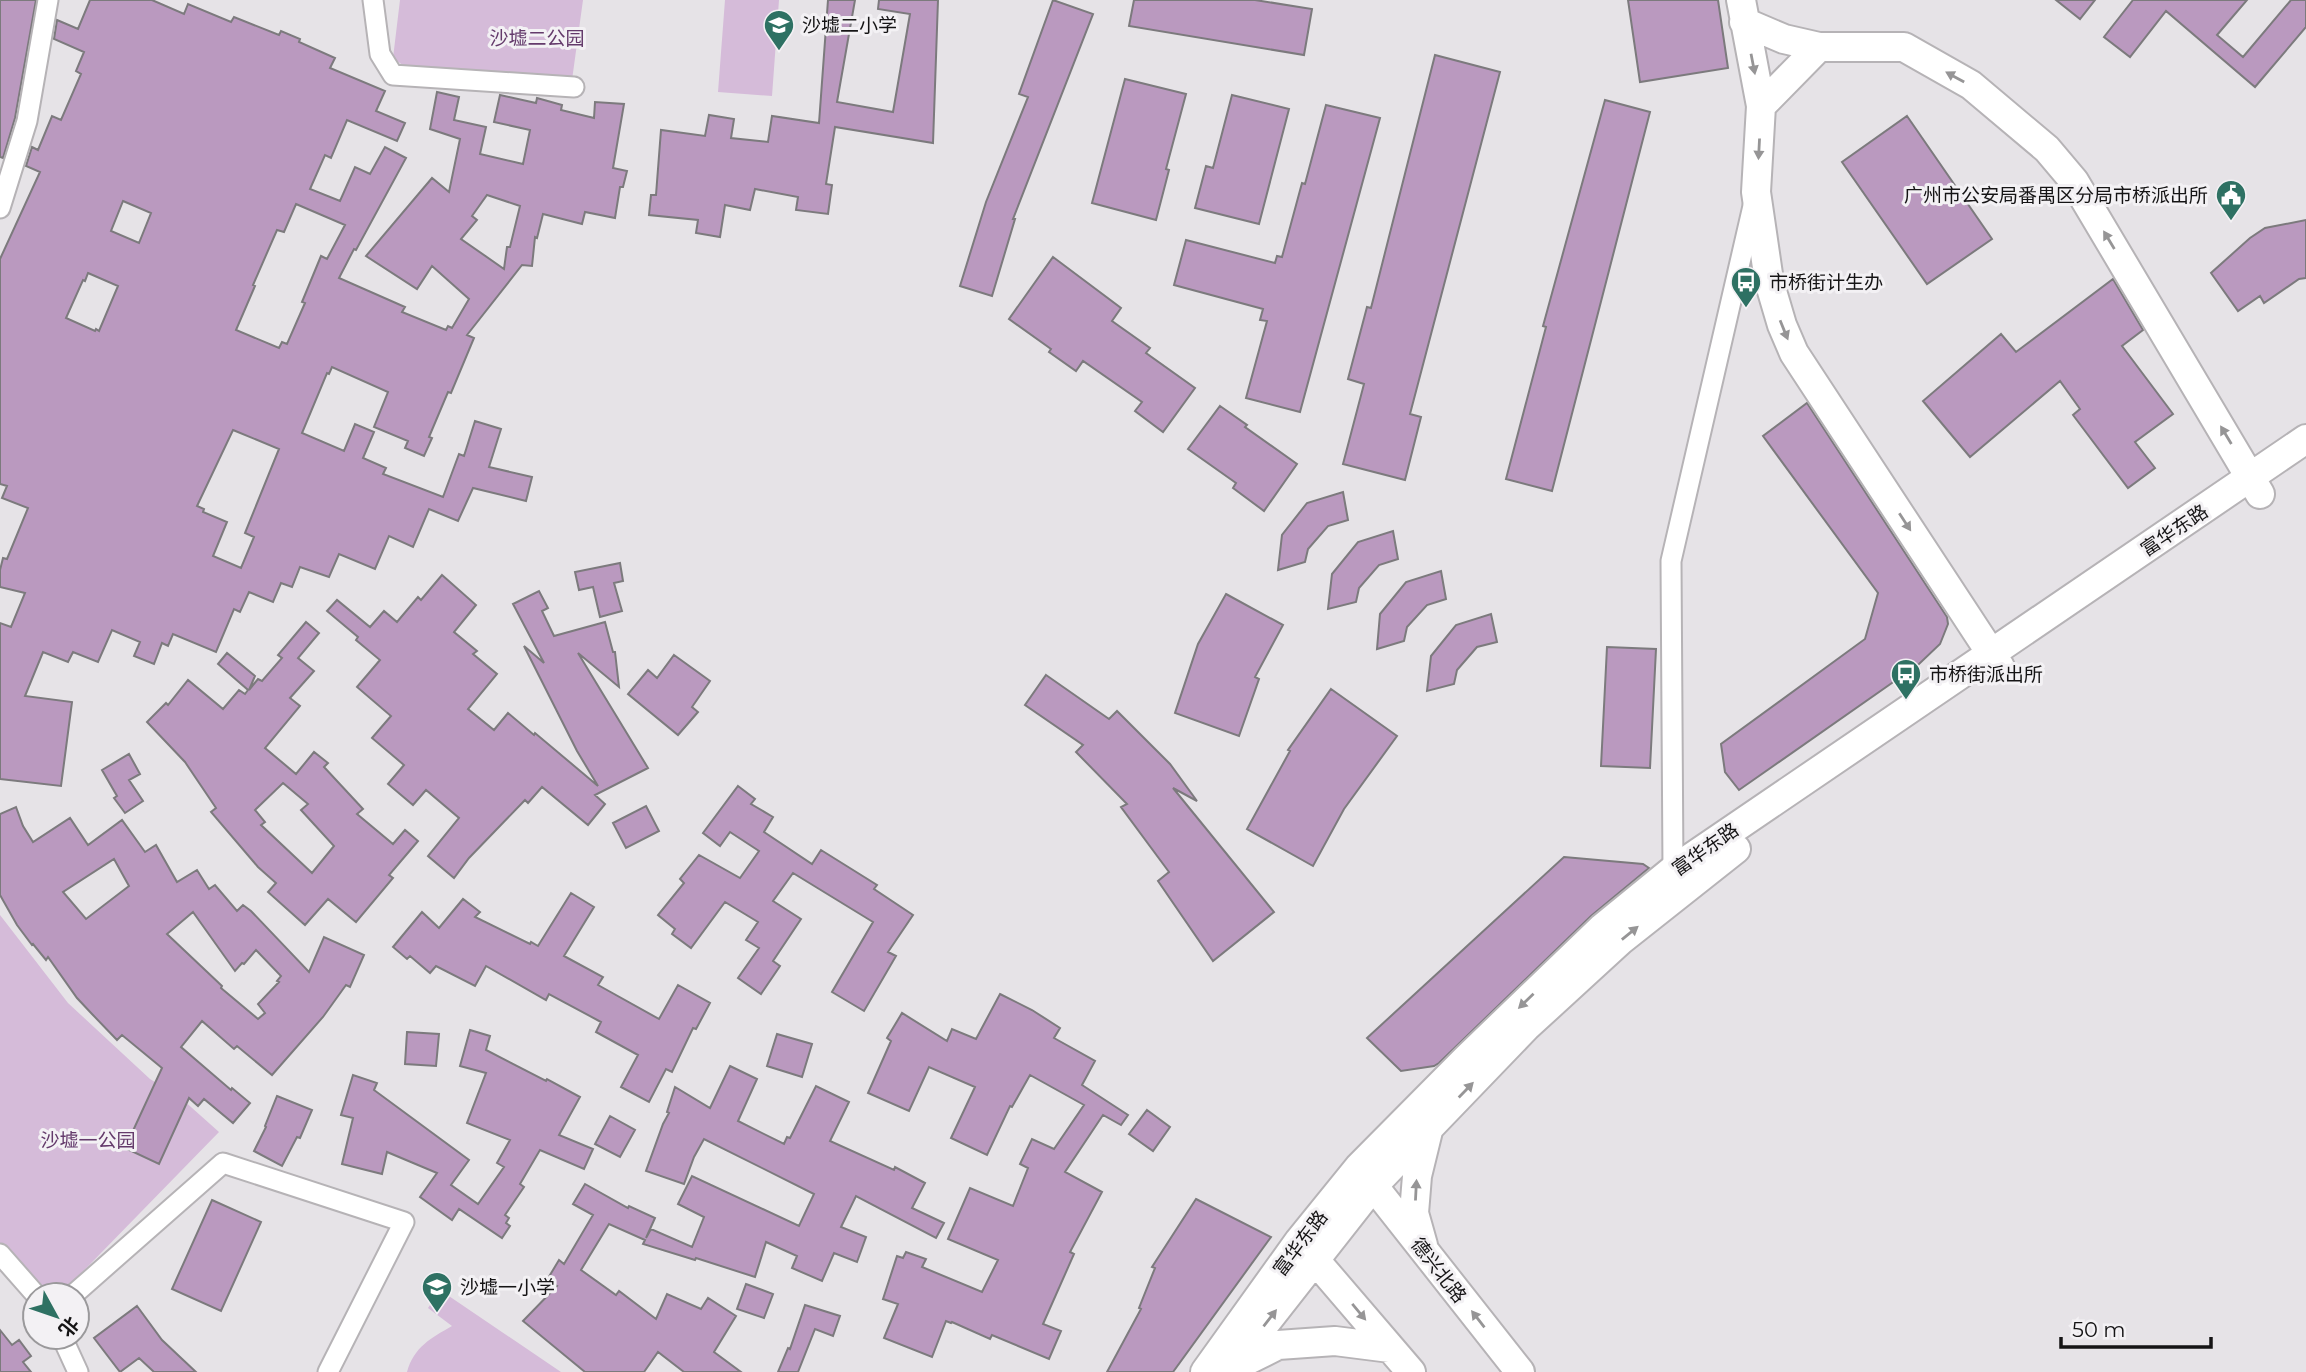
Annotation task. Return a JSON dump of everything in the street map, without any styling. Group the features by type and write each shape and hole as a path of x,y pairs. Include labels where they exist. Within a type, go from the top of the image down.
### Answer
{"main road":[{"path":"1743,11 1784,39 1819,47 1903,47 1971,85 2047,149 2074,181 2255,486"},
{"path":"1743,11 1761,106 1756,192 1769,281 1782,325 1794,353 1996,660"},
{"path":"1761,106 1819,47"},
{"name":"富华东路","path":"2255,486 2306,439"},
{"name":"富华东路","path":"1221,1371 1307,1251 1465,1059 1583,947 1673,870 1996,660 2255,486 2306,461"},
{"name":"富华东路","path":"1366,1177 1428,1129 1581,975 1716,863 1996,660"},
{"path":"1425,1251 1415,1213 1417,1176 1428,1129"},
{"name":"德兴北路","path":"1366,1177 1520,1372"},
{"path":"1307,1251 1410,1372"},
{"path":"1221,1371 1278,1345 1335,1341 1390,1348"}],"street":[{"path":"0,208 27,121 48,0"},
{"path":"373,0 380,54 393,75 574,87"},
{"path":"1673,870 1671,561 1756,192"},
{"path":"89,1281 223,1163 404,1222 328,1372"},
{"path":"0,1254 24,1281"},
{"path":"68,1351 78,1372"}],"green space":[{"name":"沙墟二公园","path":"400,0 583,0 572,80 404,66 393,58"},
{"path":"725,0 779,0 772,96 718,92"},
{"name":"沙墟一公园","path":"0,915 68,1003 150,1079 182,1099 219,1132 74,1281 31,1281 0,1246"},
{"path":"440,1290 561,1372 407,1372 419,1350 430,1339 452,1326 428,1308"}],"building":[{"path":"0,0 36,0 15,118 3,158 0,157"},
{"path":"90,0 152,0 184,14 188,4 231,22 234,17 279,35 281,31 300,39 299,42 335,58 330,68 385,91 376,111 405,123 397,141 347,120 331,158 325,155 310,189 340,201 355,167 370,174 385,147 406,158 339,278 405,307 402,312 446,330 448,326 452,328 469,299 432,266 417,289 366,256 432,178 449,192 460,139 430,129 437,92 459,97 454,120 486,127 480,154 523,164 530,130 494,122 500,95 536,103 537,98 562,105 561,110 594,118 595,102 624,104 613,168 627,171 623,187 620,187 615,218 585,212 582,224 543,214 537,238 535,237 532,266 522,265 467,335 474,338 451,393 448,392 424,456 405,448 408,441 374,427 388,392 332,367 302,433 344,451 355,424 374,432 363,458 386,468 383,474 443,497 459,454 464,456 475,421 501,429 489,467 532,477 526,501 473,488 458,521 429,509 413,547 389,536 375,569 339,554 329,577 300,567 292,587 281,583 273,602 249,592 240,612 234,609 216,652 173,634 168,646 162,643 154,664 134,656 140,642 112,630 98,662 73,652 68,662 43,652 25,696 72,702 61,786 0,779 0,623 11,627 25,593 0,587 0,570 3,558 7,559 28,508 2,498 7,486 0,484 0,259 40,172 26,166 32,147 38,150 52,116 61,120 81,74 76,71 84,52 54,39 57,20 78,29","holes":["487,195 520,206 510,247 507,247 504,269 461,239 477,220 472,216","123,201 151,213 139,243 111,231","296,204 345,225 327,259 321,256 287,344 282,342 279,348 236,330 277,230 284,232","88,273 118,286 99,331 66,318 83,280 85,281","233,430 279,449 245,533 254,537 241,568 213,556 227,522 203,512 204,509 197,506"]},
{"path":"828,0 855,0 837,102 893,112 910,14 878,9 879,0 938,0 933,143 835,127 826,184 832,185 828,214 796,210 798,197 755,189 750,210 725,205 720,237 696,233 698,220 649,215 651,195 656,195 661,130 705,136 709,115 734,119 731,138 768,142 772,116 819,123"},
{"path":"1053,0 1093,14 1013,219 992,296 960,286 986,202 1028,97 1019,94"},
{"path":"1134,0 1255,0 1312,9 1304,55 1129,26"},
{"path":"1628,0 1718,0 1728,68 1640,82"},
{"path":"2056,0 2095,0 2080,19"},
{"path":"2133,0 2247,0 2217,35 2243,57 2291,0 2306,0 2306,27 2255,87 2166,11 2130,57 2104,37"},
{"path":"1435,55 1500,72 1410,414 1421,417 1405,480 1343,464 1364,384 1348,379 1367,307 1371,308"},
{"path":"1125,79 1186,94 1156,220 1092,203"},
{"path":"1232,95 1289,109 1259,224 1195,208 1206,166 1213,168"},
{"path":"1605,100 1650,112 1552,491 1506,479 1546,327 1543,326"},
{"path":"1326,105 1380,118 1300,412 1246,398 1267,321 1260,320 1263,309 1174,285 1186,240 1275,263 1277,256 1282,257"},
{"path":"1907,116 1992,239 1927,284 1842,162"},
{"path":"2306,220 2306,278 2299,279 2264,303 2260,296 2238,311 2211,273 2265,228"},
{"path":"1053,257 1121,308 1112,321 1150,348 1146,353 1195,388 1163,432 1135,411 1142,402 1083,361 1076,371 1009,319"},
{"path":"2113,279 2143,330 2122,346 2173,414 2135,442 2155,468 2128,488 2073,415 2080,409 2060,381 1970,457 1923,401 2001,334 2016,352"},
{"path":"1807,403 1947,617 1948,624 1940,644 1919,664 1739,790 1725,772 1721,744 1865,639 1878,593 1763,436"},
{"path":"1220,406 1297,464 1264,511 1233,488 1236,483 1188,449"},
{"path":"1343,492 1348,520 1328,526 1308,549 1305,562 1278,570 1282,535 1307,503"},
{"path":"1393,531 1398,559 1379,565 1359,588 1356,602 1328,609 1332,574 1358,542"},
{"path":"620,563 623,581 614,583 622,611 600,617 593,587 579,590 575,572"},
{"path":"1441,571 1446,599 1427,605 1407,627 1404,641 1377,649 1380,614 1406,582"},
{"path":"442,575 476,605 454,632 477,651 473,654 497,674 468,709 494,730 508,713 598,786 577,751 524,646 544,663 513,604 539,591 548,608 542,611 554,636 605,622 615,652 619,687 578,653 648,768 595,795 605,804 588,825 542,787 528,803 525,800 469,858 454,878 428,856 459,818 426,790 413,805 388,784 404,765 372,738 391,716 357,687 380,660 327,611 337,600 370,627 384,611 397,622 418,597 421,600"},
{"path":"1226,594 1283,625 1255,677 1259,679 1239,736 1175,713 1198,644"},
{"path":"1491,614 1497,642 1477,647 1457,670 1454,684 1427,691 1431,656 1456,625"},
{"path":"306,622 319,633 298,658 314,671 290,698 300,706 265,748 296,774 314,752 328,763 324,767 363,809 357,814 393,844 405,830 418,841 389,875 393,878 356,922 328,899 305,925 268,892 276,883 258,867 211,812 216,808 185,762 147,722 166,703 168,705 188,680 223,709 239,690 245,694 248,690 218,664 227,653 255,676 249,690 258,679 262,681 282,658 278,655","holes":["283,783 308,804 301,810 334,846 312,873 261,825 265,822 255,810"]},
{"path":"1607,647 1656,649 1650,768 1601,766"},
{"path":"674,655 710,681 692,707 698,712 678,735 628,694 648,670 657,678"},
{"path":"1046,675 1109,719 1117,711 1170,764 1197,801 1173,788 1274,912 1213,961 1158,881 1169,872 1121,807 1127,804 1076,752 1083,745 1025,705"},
{"path":"1331,689 1397,736 1344,809 1313,866 1247,829 1290,751 1288,750"},
{"path":"129,754 140,774 129,780 143,801 125,813 114,798 117,796 102,770"},
{"path":"738,786 755,799 751,804 773,817 764,832 812,864 821,850 877,885 874,889 913,915 888,952 896,956 864,1011 832,992 873,922 793,873 773,901 801,919 773,961 780,966 761,994 738,978 759,948 746,940 758,922 725,902 691,948 672,934 675,929 658,915 684,883 680,879 699,855 740,878 759,851 730,832 720,846 703,833"},
{"path":"646,806 659,831 626,848 613,823"},
{"path":"16,807 33,842 70,818 88,845 122,820 145,852 156,845 177,882 197,870 209,889 215,885 237,911 243,905 251,911 309,972 324,937 364,955 350,987 346,985 323,1017 272,1075 237,1046 234,1049 202,1021 181,1047 250,1103 233,1123 204,1099 198,1106 189,1098 159,1164 125,1148 162,1068 122,1035 117,1040 77,998 48,957 46,960 17,925 0,895 0,814","holes":["114,859 129,886 86,919 63,892","193,912 235,971 256,950 281,976 277,981 279,982 258,1004 265,1013 258,1019 221,988 222,986 167,934"]},
{"path":"1564,857 1643,864 1649,868 1591,916 1439,1063 1401,1071 1367,1038"},
{"path":"571,893 594,907 564,956 603,977 598,985 659,1019 678,985 710,1003 696,1029 693,1028 672,1072 666,1069 649,1102 621,1087 638,1055 596,1032 601,1022 549,994 546,1000 486,966 475,986 436,966 430,973 410,956 407,959 393,947 422,912 439,928 463,899 480,912 475,917 538,946"},
{"path":"1000,994 1060,1028 1054,1038 1095,1061 1082,1085 1128,1115 1121,1125 1103,1115 1065,1172 1102,1192 1070,1252 1074,1254 1043,1324 1061,1331 1049,1359 992,1335 990,1339 946,1321 932,1357 884,1338 898,1304 883,1299 897,1256 903,1258 906,1252 926,1259 922,1267 982,1292 998,1260 948,1239 970,1188 1013,1206 1028,1168 1020,1164 1032,1139 1054,1149 1084,1105 1030,1075 1012,1107 1010,1106 987,1155 951,1138 975,1087 929,1067 909,1111 868,1093 891,1041 887,1038 902,1013 947,1041 952,1029 976,1039"},
{"path":"470,1030 490,1036 486,1050 580,1097 559,1135 593,1149 584,1169 540,1150 520,1184 524,1187 505,1215 509,1218 506,1223 510,1226 502,1238 459,1209 452,1220 420,1197 437,1173 387,1152 382,1174 342,1164 353,1118 341,1115 353,1075 377,1083 374,1090 469,1160 451,1185 478,1204 504,1167 497,1163 510,1140 467,1123 486,1073 460,1066"},
{"path":"407,1032 439,1034 436,1066 405,1064"},
{"path":"777,1034 812,1044 802,1077 767,1066"},
{"path":"730,1066 757,1079 738,1121 784,1144 787,1137 790,1138 816,1086 849,1102 830,1141 894,1170 895,1167 925,1183 912,1208 944,1223 936,1238 856,1196 841,1227 866,1237 857,1262 834,1253 822,1281 792,1268 797,1256 766,1242 755,1277 643,1244 645,1240 609,1224 581,1270 616,1295 619,1291 656,1319 667,1294 701,1309 708,1298 736,1316 714,1352 741,1372 684,1372 658,1352 644,1372 585,1372 523,1321 557,1286 547,1280 559,1260 564,1264 593,1215 573,1204 585,1184 628,1208 629,1206 655,1218 646,1238 651,1229 692,1247 704,1217 678,1204 692,1176 799,1226 814,1194 704,1139 684,1184 646,1171 669,1113 667,1112 675,1087 710,1108"},
{"path":"277,1096 312,1110 300,1138 297,1137 282,1166 254,1151"},
{"path":"1147,1110 1170,1127 1153,1151 1129,1134"},
{"path":"610,1116 635,1130 620,1157 595,1144"},
{"path":"1196,1199 1271,1237 1173,1372 1107,1372 1141,1309 1139,1308 1155,1268 1152,1267"},
{"path":"212,1200 261,1222 221,1311 172,1289"},
{"path":"746,1284 773,1294 764,1318 737,1309"},
{"path":"805,1305 840,1316 833,1336 815,1329 798,1372 778,1372 788,1348 790,1349"},
{"path":"137,1306 162,1340 196,1372 154,1372 139,1358 120,1372 94,1338"},
{"path":"0,1330 12,1345 19,1340 21,1351 27,1351 31,1356 23,1362 31,1372 0,1372"}],"place":[{"name":"沙墟二小学","path":"779,52"},
{"name":"广州市公安局番禺区分局市桥派出所","path":"2231,222"},
{"name":"市桥街计生办","path":"1746,309"},
{"name":"市桥街派出所","path":"1906,701"},
{"name":"沙墟一小学","path":"437,1314"}]}
